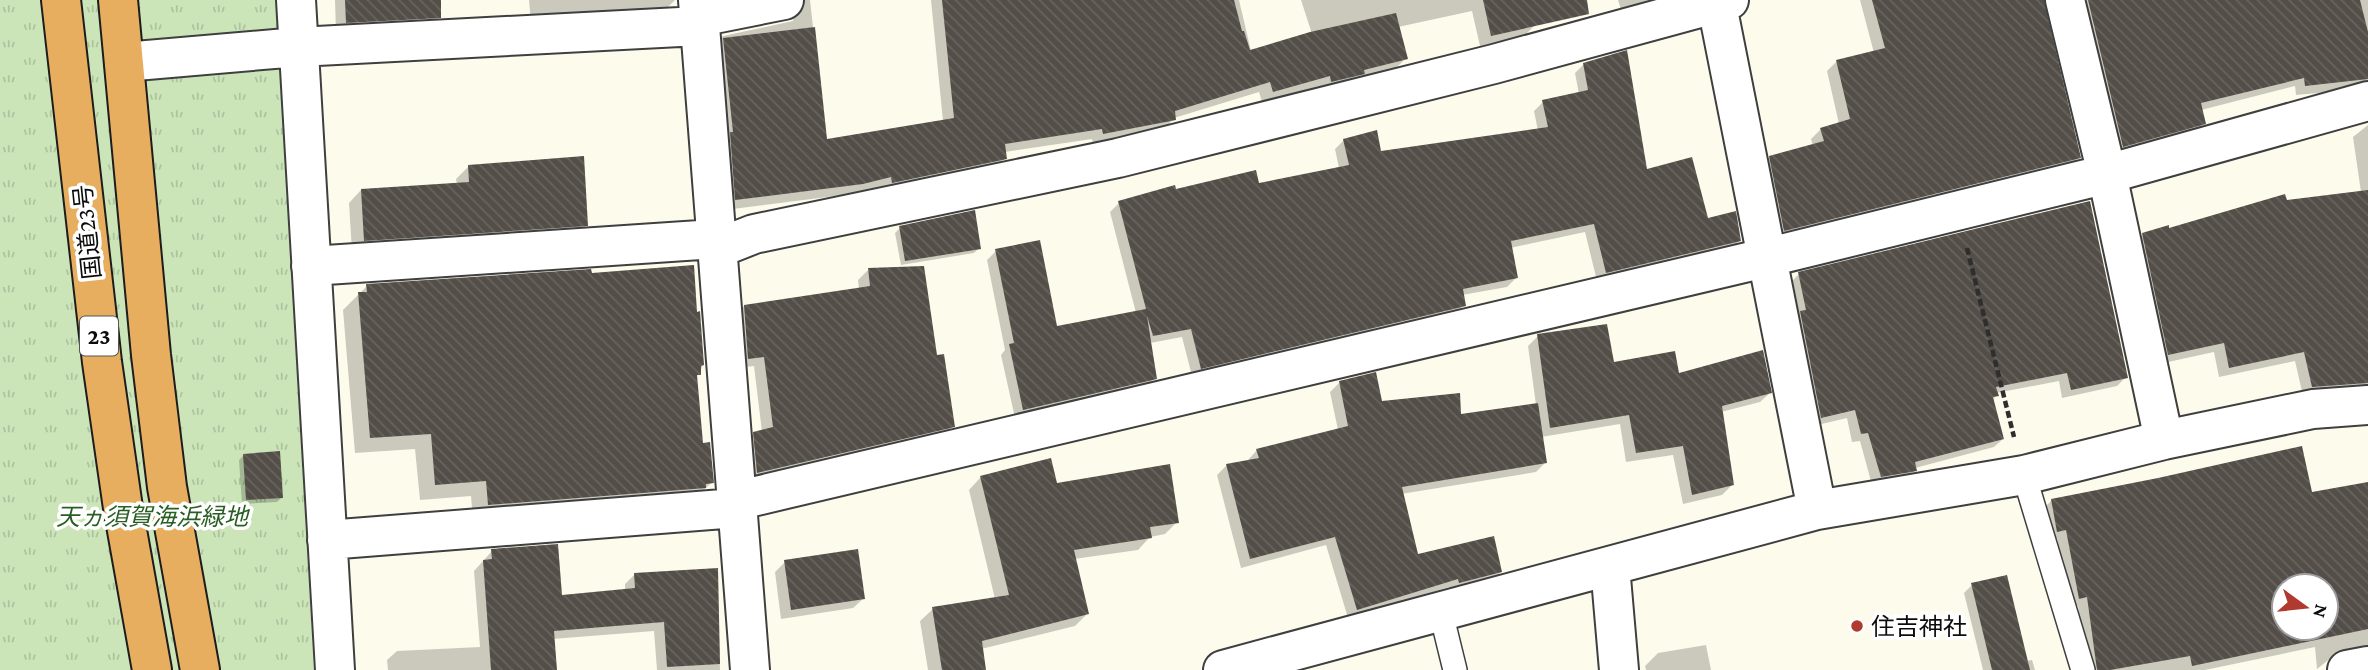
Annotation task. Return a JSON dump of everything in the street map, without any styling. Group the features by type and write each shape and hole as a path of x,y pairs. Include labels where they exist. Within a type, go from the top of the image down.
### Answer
{"highway":[{"name":"国道23号","path":"61,0 102,362 123,508 152,670"},
{"name":"23","path":"118,0 151,355 167,487 200,670"}],"street":[{"path":"296,0 335,670"},
{"path":"124,62 699,14 784,0"},
{"path":"2065,0 2107,174 2164,440"},
{"path":"311,266 716,244 1118,158 1494,64 1721,1 1817,510"},
{"path":"699,14 750,670"},
{"path":"327,540 736,504 2107,174 2368,100"},
{"path":"1223,670 1817,510 2024,475 2164,440 2313,410 2368,405"},
{"path":"1610,566 1619,670"},
{"path":"2347,670 2368,666"}],"lane":[{"path":"2024,475 2083,670"},
{"path":"1441,613 1455,670"}],"path":[{"path":"1958,210 2024,475"}],"green space":[{"name":"天ヵ須賀海浜緑地","path":"0,0 276,0 314,670 0,670"}],"building":[{"path":"345,0 441,0 441,18 346,23"},
{"path":"942,0 1234,0 1250,50 1310,32 1396,13 1408,59 1364,70 1365,74 1331,82 1330,76 1273,92 1270,82 1175,111 1176,120 1103,134 1102,129 1005,144 1007,159 892,183 891,177 863,184 735,200 730,132 733,132 723,38 815,27 827,139 954,118"},
{"path":"1483,0 1587,0 1589,14 1491,36"},
{"path":"1872,0 2044,0 2081,158 1784,231 1769,156 1824,141 1820,128 1850,119 1836,60 1885,48"},
{"path":"2088,0 2360,0 2368,32 2368,79 2305,86 2304,78 2201,103 2206,124 2123,147"},
{"path":"1627,50 1647,169 1692,157 1708,218 1736,211 1741,241 1606,273 1594,224 1511,241 1518,278 1463,289 1466,306 1201,369 1191,329 1153,336 1147,316 1157,379 1023,410 1009,344 1014,343 995,249 1040,240 1057,326 1146,309 1118,201 1175,185 1176,189 1256,170 1259,183 1349,165 1343,139 1377,130 1381,151 1548,127 1542,100 1588,90 1583,63"},
{"path":"584,156 588,226 364,241 361,189 469,182 468,165"},
{"path":"2368,190 2368,383 2312,387 2304,352 2229,368 2224,343 2168,355 2142,233 2169,225 2169,228 2285,194 2287,200"},
{"path":"2090,201 2128,378 2071,390 2067,373 1996,387 1999,396 1993,397 2004,439 1915,462 1917,471 1881,477 1868,433 1861,434 1855,410 1821,418 1800,311 1806,310 1798,272"},
{"path":"975,210 981,249 905,261 899,226"},
{"path":"694,265 704,365 701,366 701,375 697,375 703,443 710,442 714,483 706,484 706,488 488,505 486,481 435,485 431,434 370,438 358,292 367,292 366,284"},
{"path":"924,266 937,355 944,354 955,427 757,473 753,432 773,427 764,357 748,359 744,305 870,286 868,268"},
{"path":"1607,324 1614,362 1675,351 1679,373 1763,350 1772,393 1722,406 1734,485 1692,495 1683,446 1636,453 1629,415 1550,428 1537,334"},
{"path":"1376,372 1382,401 1460,393 1461,414 1538,403 1547,463 1402,487 1418,554 1494,536 1502,572 1459,583 1458,579 1357,610 1335,537 1250,559 1226,464 1259,458 1256,449 1348,426 1339,381"},
{"path":"2302,446 2312,492 2368,482 2368,629 2340,635 2340,572 2270,572 2270,642 2306,642 2192,666 2190,656 2097,670 2087,597 2079,599 2066,530 2057,532 2051,499"},
{"path":"280,451 283,498 246,500 243,454"},
{"path":"1051,458 1057,483 1170,464 1179,523 1150,527 1152,538 1074,550 1089,614 982,641 986,670 942,670 932,607 1009,595 980,476"},
{"path":"558,544 562,595 635,588 634,573 718,568 720,664 667,667 664,622 554,631 557,670 491,670 483,560 492,559 491,549"},
{"path":"858,549 865,599 791,610 784,560"},
{"path":"2007,575 2030,670 1992,670 1971,583"}],"place":[{"name":"住吉神社","path":"1857,626"}]}
